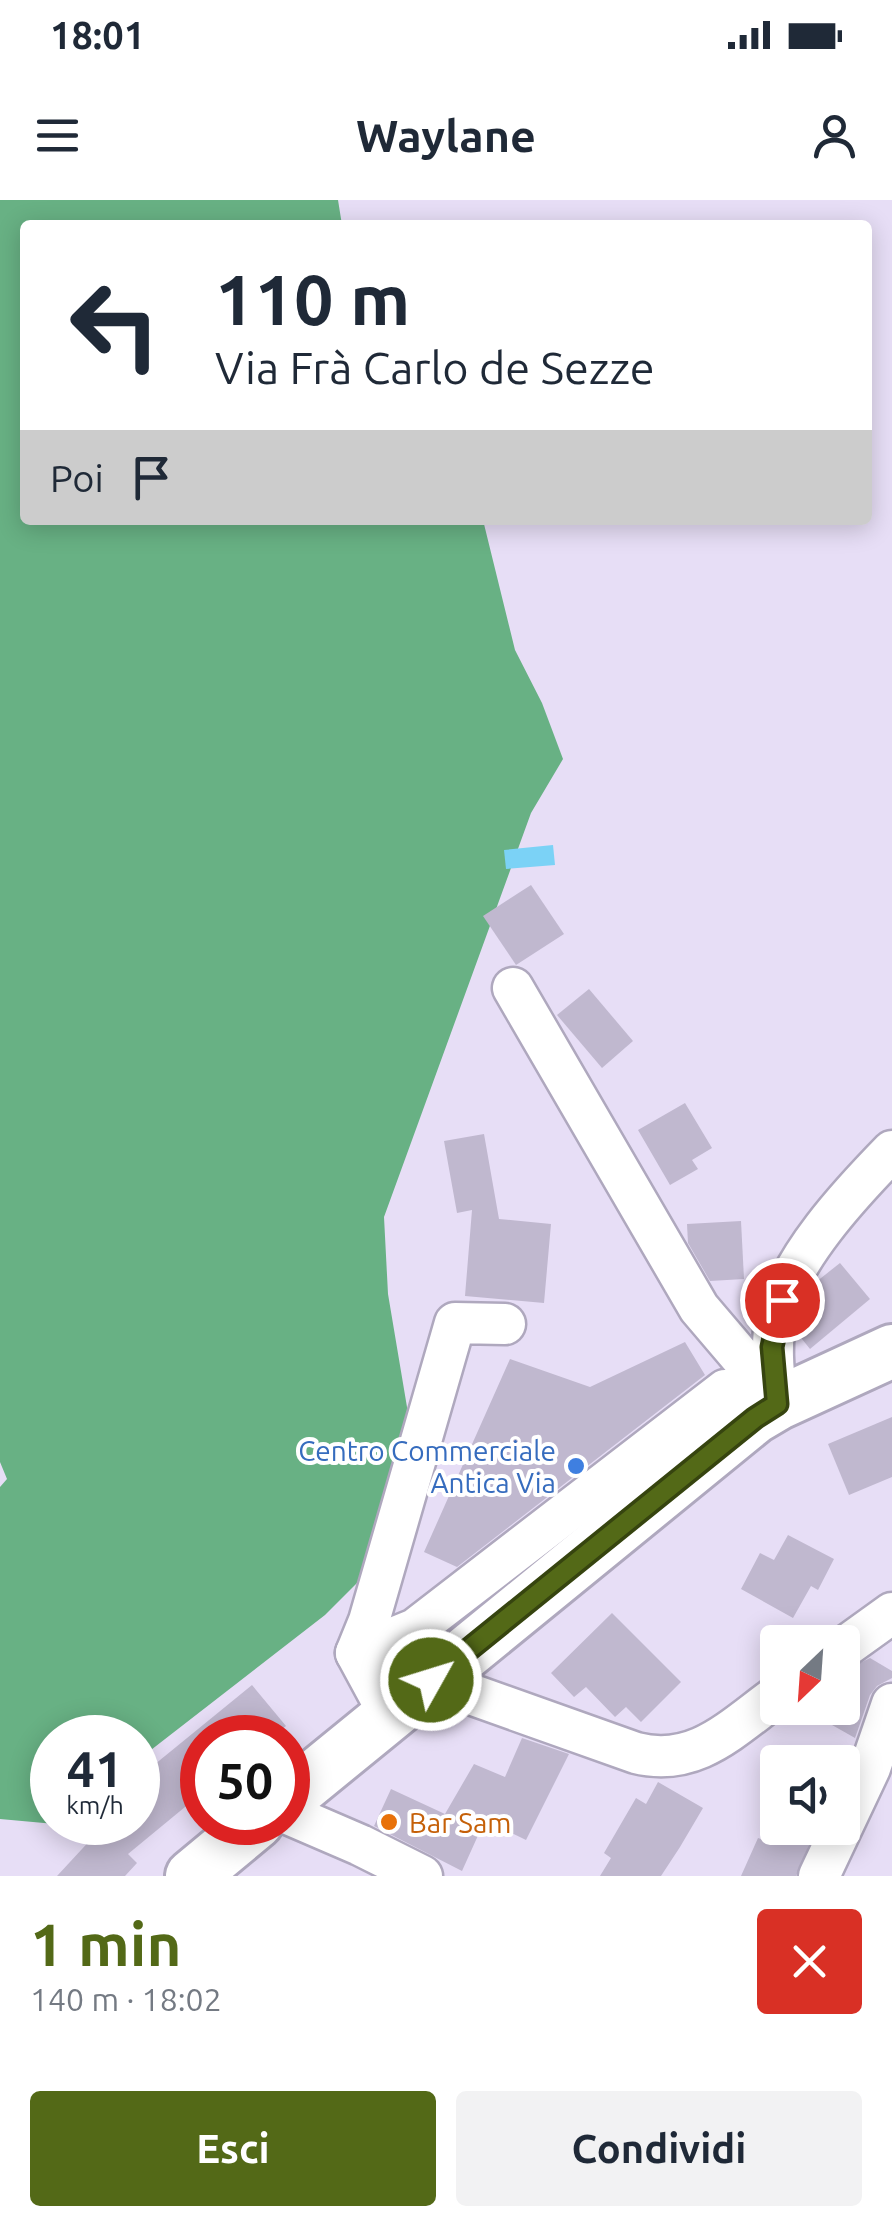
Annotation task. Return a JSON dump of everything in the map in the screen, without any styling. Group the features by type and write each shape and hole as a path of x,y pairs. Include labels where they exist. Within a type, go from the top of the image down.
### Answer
{"main road":[{"path":"310,1780 766,1410 892,1351"},
{"path":"192,1876 229,1845"}],"street":[{"path":"513,988 698,1308 745,1362 766,1410"},
{"path":"766,1410 772,1347 782,1300 798,1268 840,1210 892,1151"},
{"path":"356,1653 369,1621 455,1323 506,1324"},
{"path":"356,1653 415,1629 726,1390 766,1410"},
{"path":"860,1635 892,1613"},
{"path":"356,1653 389,1714"},
{"path":"431,1680 636,1752 664,1757 702,1748 760,1708"},
{"path":"819,1876 870,1768 892,1704"},
{"path":"310,1823 422,1876"}],"green space":[{"path":"0,200 338,200 341,220 20,220 20,525 484,525 515,650 542,703 563,759 531,813 384,1217 388,1294 408,1413 380,1560 325,1615 196,1715 180,1715 180,1727 160,1743 160,1715 30,1715 30,1822 0,1819 0,1487 7,1479 0,1462"}],"water":[{"path":"553,845 555,865 506,869 504,850"}],"building":[{"path":"531,885 564,934 516,965 483,916"},
{"path":"589,989 633,1041 602,1068 557,1015"},
{"path":"685,1103 712,1148 692,1160 698,1169 670,1185 638,1130"},
{"path":"484,1134 499,1219 551,1224 544,1303 465,1296 472,1210 457,1213 444,1141"},
{"path":"741,1221 744,1279 710,1281 688,1243 687,1224"},
{"path":"840,1263 870,1299 810,1349 798,1334 805,1304 816,1282"},
{"path":"685,1342 705,1375 457,1567 424,1552 510,1359 590,1387"},
{"path":"892,1417 892,1477 849,1495 828,1444"},
{"path":"788,1535 834,1559 818,1590 811,1586 793,1618 741,1589 760,1553 774,1560"},
{"path":"612,1613 681,1682 641,1722 626,1707 615,1717 586,1687 574,1697 551,1673"},
{"path":"870,1658 892,1671 892,1678 870,1695 860,1724 860,1663"},
{"path":"252,1685 277,1715 215,1715"},
{"path":"832,1725 860,1725 855,1738"},
{"path":"522,1738 569,1754 526,1840 485,1820 462,1871 374,1826 391,1789 445,1814 474,1764 505,1777"},
{"path":"180,1744 180,1811 160,1828 160,1760"},
{"path":"658,1782 703,1808 680,1847 661,1876 600,1876 611,1858 604,1853 636,1798 646,1804"},
{"path":"758,1838 760,1845 809,1845 796,1876 741,1876"},
{"path":"86,1845 139,1845 128,1854 137,1863 125,1876 57,1876"}],"place":[{"name":"Centro Commerciale Antica Via","path":"576,1466"},
{"name":"Bar Sam","path":"389,1822"}],"route":[{"path":"431,1680 777,1404 772,1347 782,1300"}]}
